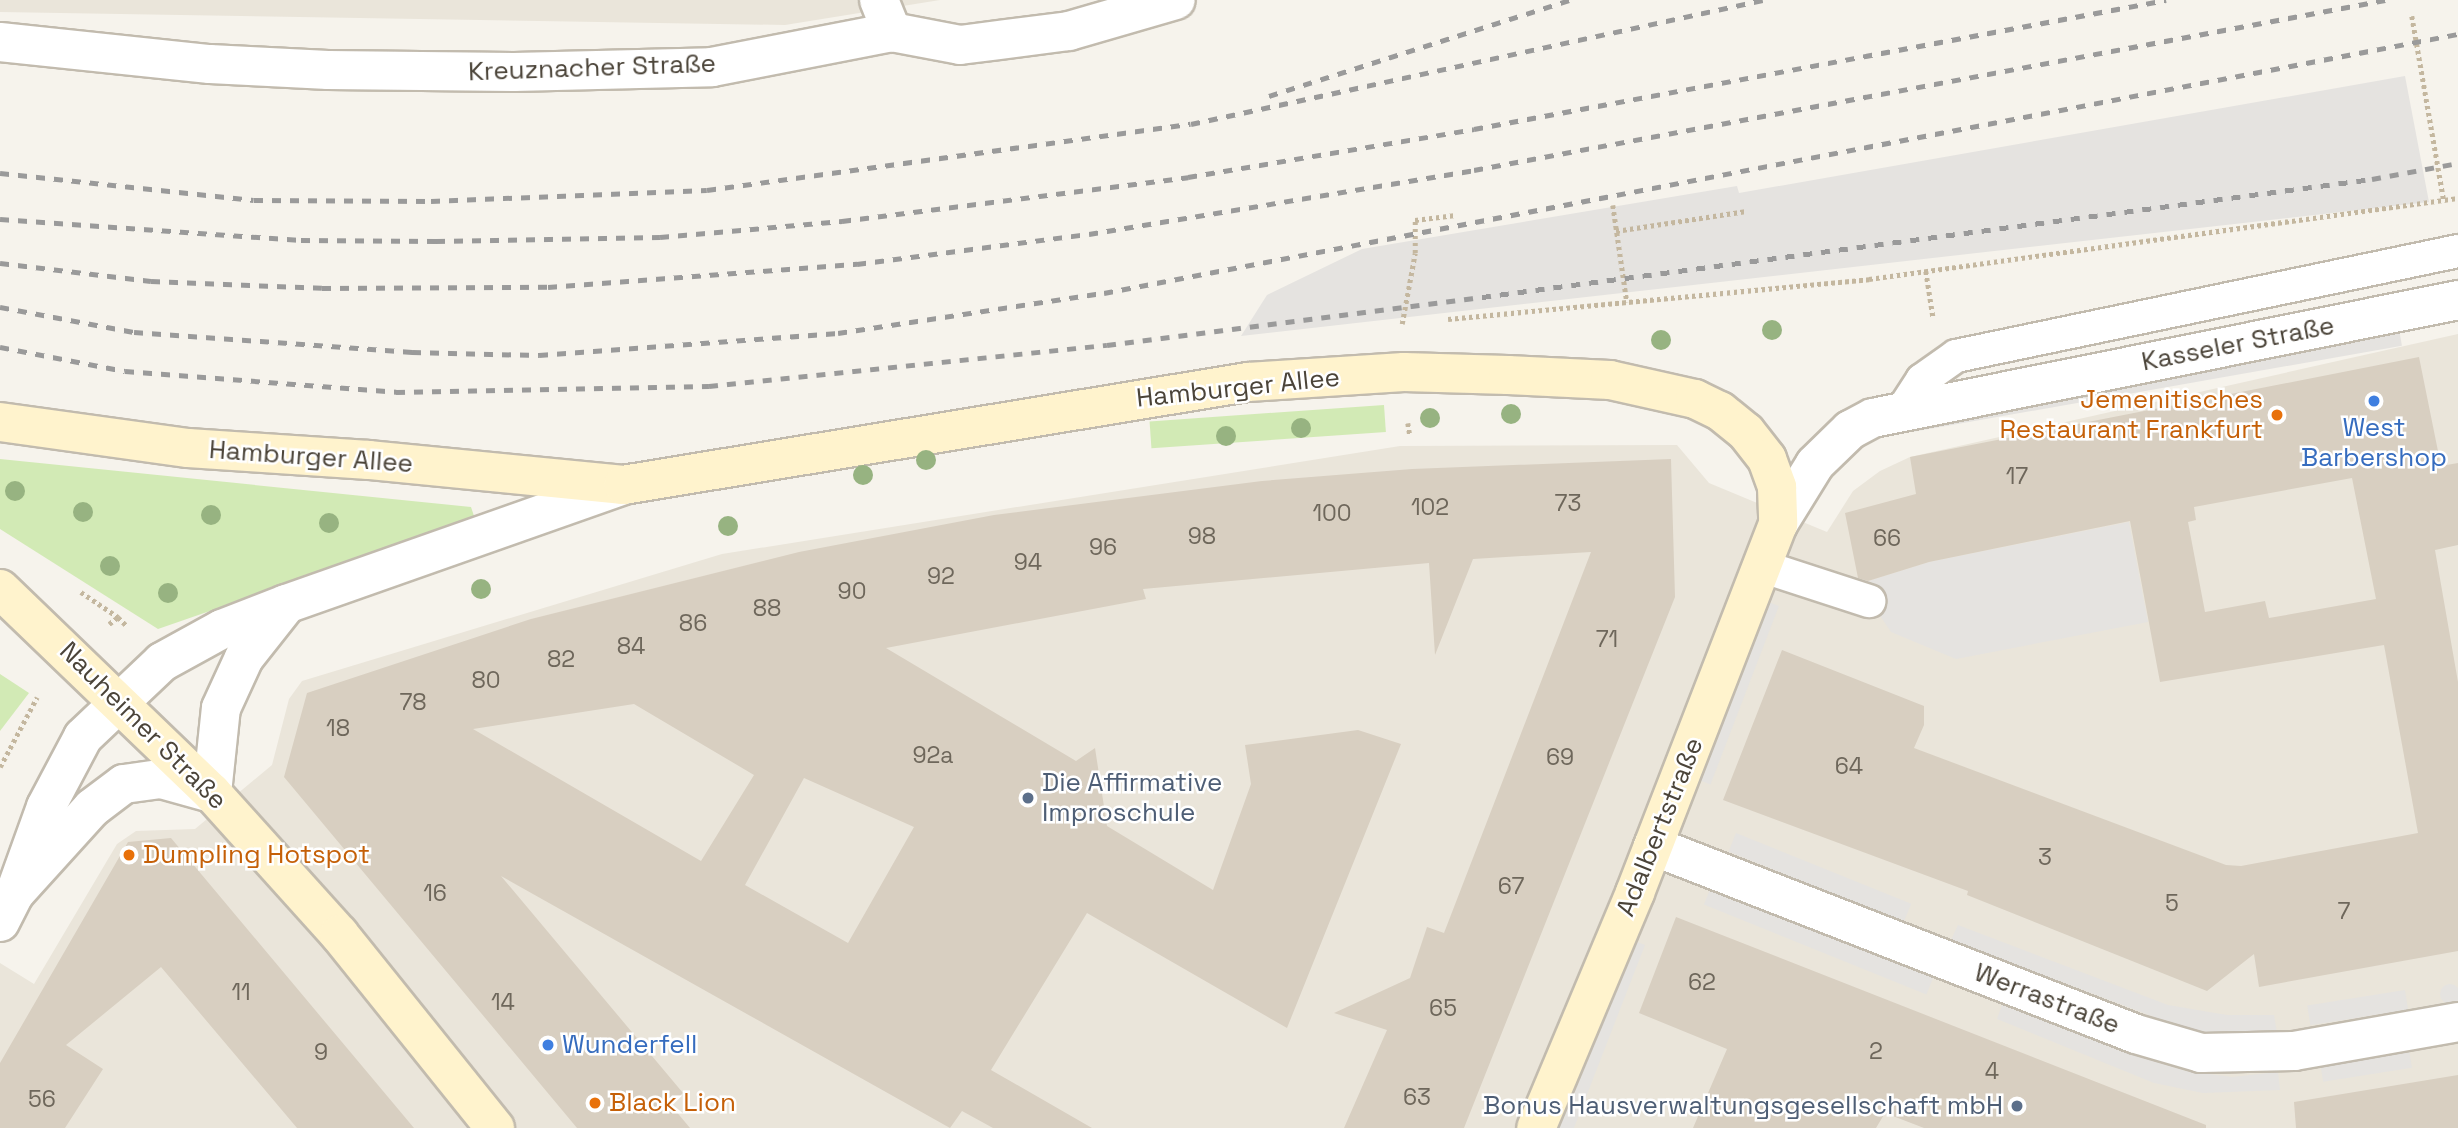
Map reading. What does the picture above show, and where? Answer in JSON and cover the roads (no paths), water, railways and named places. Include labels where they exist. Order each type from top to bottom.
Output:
[{"type":"street","name":"Kreuznacher Straße","points":[[0,42],[210,64],[514,72],[712,67],[888,11],[960,45],[1069,31],[1176,0]]},
{"type":"street","name":"Kasseler Straße","points":[[1778,524],[1791,498],[1832,445],[1873,418],[2458,300]]},
{"type":"street","name":"Hamburger Allee","points":[[8,887],[83,737],[119,701],[174,656],[222,629],[286,604],[623,485],[1248,382],[1404,372],[1508,375],[1610,380],[1658,388],[1720,411],[1746,432],[1771,467],[1779,505],[1778,524]]},
{"type":"street","name":"Hamburger Allee","points":[[0,422],[188,449],[369,460],[623,485]]},
{"type":"street","name":"Adalbertstraße","points":[[1536,1128],[1653,846],[1778,524]]},
{"type":"street","name":"Nauheimer Straße","points":[[0,589],[212,793],[340,934],[495,1128]]},
{"type":"street","points":[[8,887],[92,808],[124,784],[161,779],[212,793],[221,708],[244,658],[286,604]]},
{"type":"street","name":"Werrastraße","points":[[1653,846],[2136,1034],[2201,1053],[2294,1051],[2458,1021]]},
{"type":"lane","points":[[1902,411],[1922,380],[1956,356],[2458,251]]},
{"type":"lane","points":[[1761,566],[1869,601]]},
{"type":"railway","points":[[1269,96],[1569,0]]},
{"type":"railway","points":[[0,173],[254,200],[431,201],[707,190],[1191,124],[1763,0]]},
{"type":"railway","points":[[0,219],[301,240],[436,241],[660,237],[842,221],[1188,177],[1474,129],[2166,0]]},
{"type":"railway","points":[[0,263],[151,281],[322,288],[548,287],[857,264],[1089,234],[1474,170],[2385,0]]},
{"type":"railway","points":[[0,307],[134,332],[412,352],[539,355],[838,333],[1104,293],[2458,34]]},
{"type":"railway","points":[[0,347],[125,371],[396,392],[709,386],[1107,345],[2372,179],[2458,163]]},
{"type":"place","name":"West Barbershop","points":[[2374,401]]},
{"type":"place","name":"Jemenitisches Restaurant Frankfurt","points":[[2277,415]]},
{"type":"place","name":"Die Affirmative Improschule","points":[[1028,798]]},
{"type":"place","name":"Dumpling Hotspot","points":[[129,855]]},
{"type":"place","name":"Wunderfell","points":[[548,1045]]},
{"type":"place","name":"Black Lion","points":[[595,1103]]},
{"type":"place","name":"Bonus Hausverwaltungsgesellschaft mbH","points":[[2017,1106]]}]
